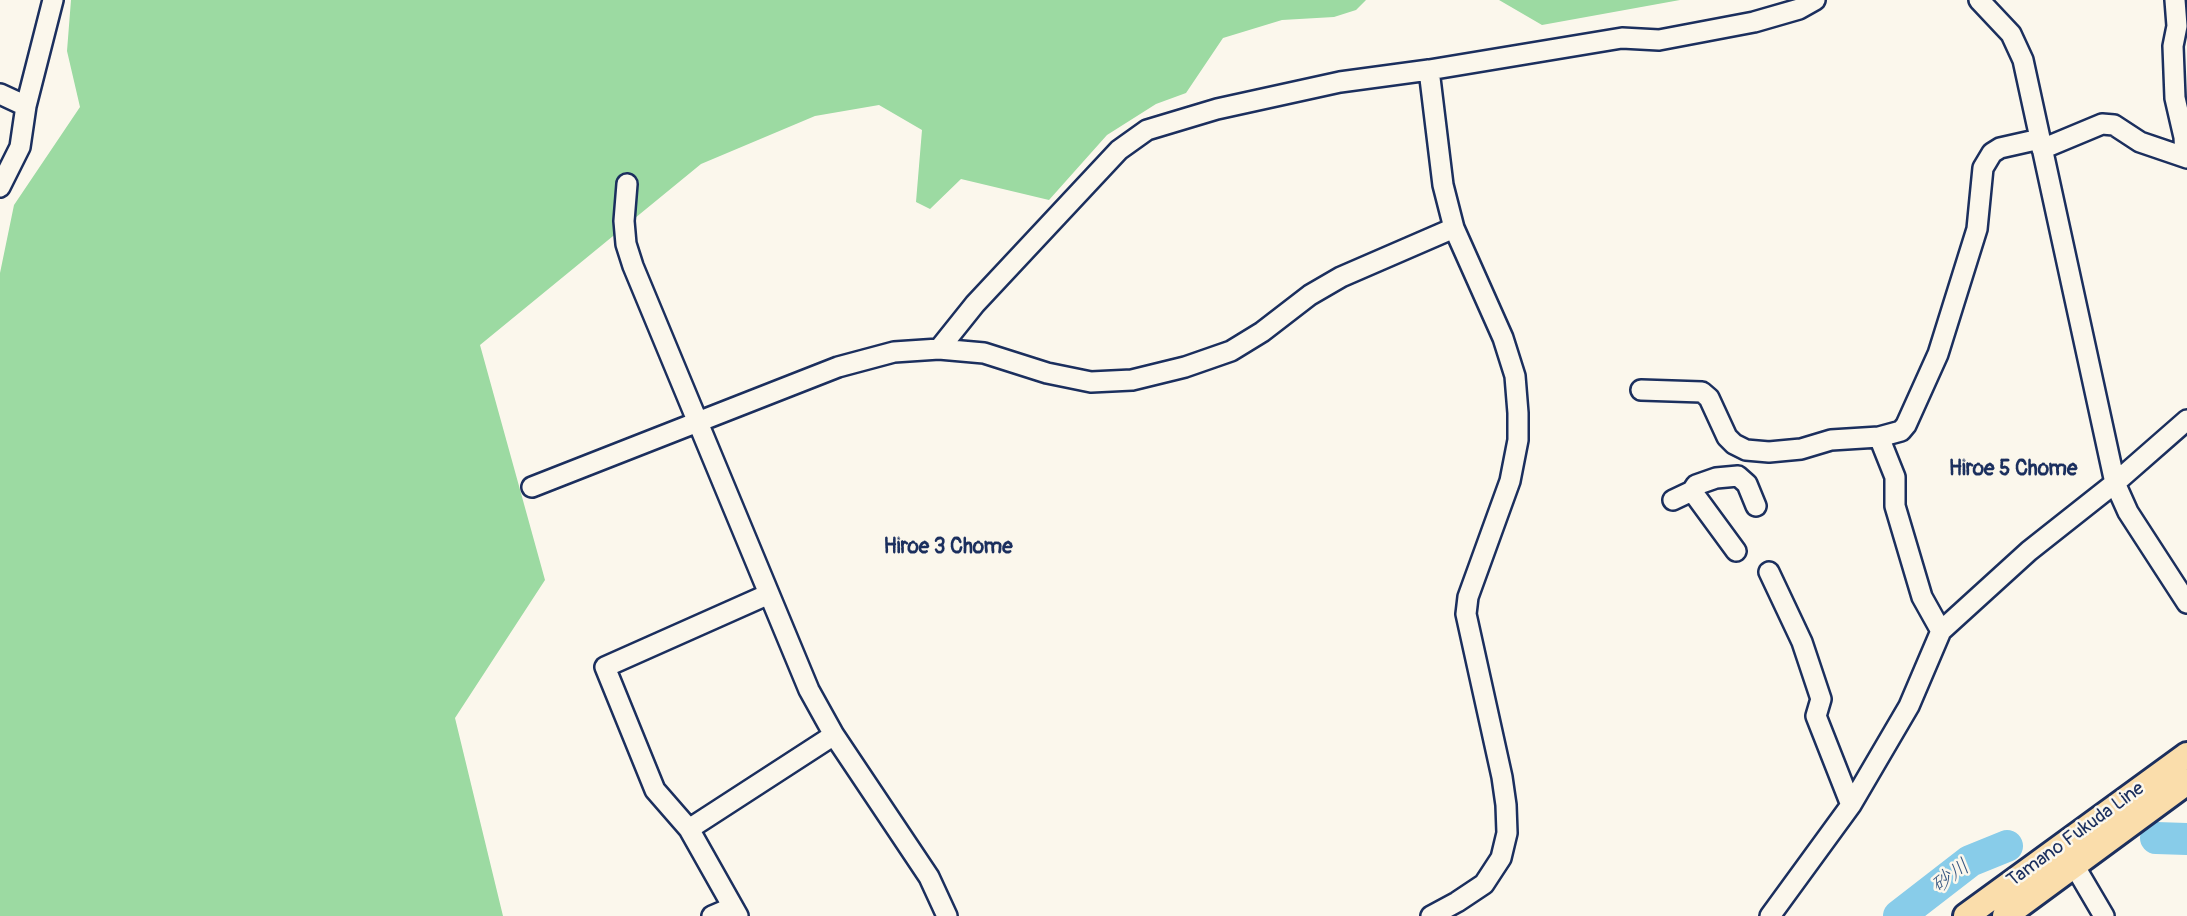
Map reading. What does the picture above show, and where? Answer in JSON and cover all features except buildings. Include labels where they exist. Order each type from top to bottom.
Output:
[{"type":"main road","name":"Tamano Fukuda Line","points":[[1966,916],[2187,755]]},
{"type":"main road","name":"Tamano Fukuda Line","points":[[2005,916],[2187,782]]},
{"type":"street","points":[[0,187],[20,147],[26,106],[53,0]]},
{"type":"street","points":[[939,349],[975,304],[1119,150],[1147,130],[1217,109],[1340,82],[1622,38],[1673,38],[1754,22],[1799,9],[1815,0]]},
{"type":"street","points":[[1979,0],[2011,34],[2023,60],[2115,484],[2128,512],[2184,590]]},
{"type":"street","points":[[1641,390],[1702,392],[1709,398],[1727,437],[1734,444],[1750,450],[1769,452],[1801,449],[1831,440],[1880,437],[1901,431],[1938,354],[1977,229],[1983,168],[1992,153],[2000,148],[2041,144],[2102,124],[2115,125],[2140,142],[2186,158],[2175,99],[2173,46],[2182,24],[2175,0]]},
{"type":"street","points":[[1429,70],[1443,184],[1454,228],[1503,338],[1515,376],[1518,440],[1510,481],[1468,597],[1466,614],[1502,777],[1507,832],[1500,858],[1484,884],[1431,916]]},
{"type":"street","points":[[0,94],[26,106]]},
{"type":"street","points":[[627,184],[624,221],[626,244],[809,690],[834,735],[929,877],[947,916]]},
{"type":"street","points":[[532,487],[838,367],[894,352],[939,349],[984,353],[1047,373],[1091,382],[1132,380],[1185,367],[1231,351],[1340,277],[1454,228]]},
{"type":"street","points":[[1770,916],[1851,805],[1909,706],[1941,631],[2029,551],[2115,484],[2187,420]]},
{"type":"street","points":[[1880,437],[1895,477],[1895,506],[1922,597],[1941,631]]},
{"type":"street","points":[[1738,476],[1750,450]]},
{"type":"street","points":[[1673,500],[1692,491],[1696,485],[1716,478],[1738,476],[1747,484],[1756,506]]},
{"type":"street","points":[[1692,491],[1736,551]]},
{"type":"street","points":[[1769,572],[1802,642],[1821,699],[1816,716],[1851,805]]},
{"type":"street","points":[[712,916],[735,912],[690,829],[655,790],[605,667],[769,594]]},
{"type":"street","points":[[690,829],[834,735]]},
{"type":"street","points":[[2074,865],[2104,916]]},
{"type":"green space","points":[[71,0],[1366,0],[1356,10],[1334,17],[1282,20],[1223,38],[1186,93],[1156,104],[1107,135],[1049,200],[961,179],[930,209],[916,202],[922,130],[879,105],[815,116],[701,164],[480,345],[545,580],[455,718],[503,916],[0,916],[0,273],[14,205],[80,107],[67,51]]},
{"type":"green space","points":[[1499,0],[1680,0],[1542,25]]},
{"type":"waterway","name":"砂川","points":[[2156,838],[2187,839]]},
{"type":"waterway","name":"砂川","points":[[1899,916],[1970,861],[2007,846]]},
{"type":"district","name":"Hiroe 5 Chome","points":[[2013,470]]},
{"type":"district","name":"Hiroe 3 Chome","points":[[948,548]]}]
